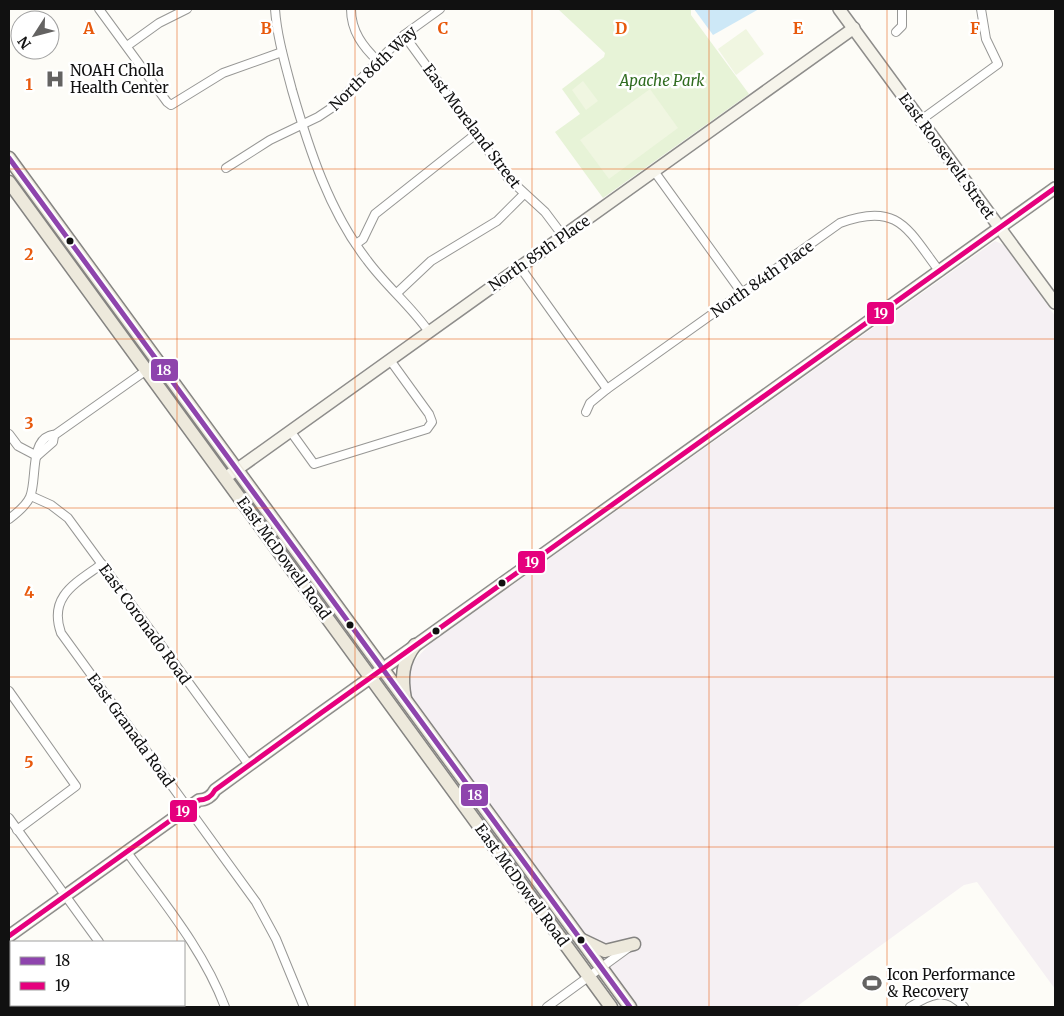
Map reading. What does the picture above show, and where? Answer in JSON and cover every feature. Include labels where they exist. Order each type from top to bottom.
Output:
[{"type":"main road","name":"East McDowell Road","points":[[9,158],[630,1007]]},
{"type":"main road","name":"East McDowell Road","points":[[9,182],[611,1007]]},
{"type":"main road","points":[[18,194],[29,186]]},
{"type":"main road","points":[[98,303],[109,295]]},
{"type":"main road","points":[[277,548],[287,540]]},
{"type":"main road","points":[[405,701],[403,669],[407,655],[415,646]]},
{"type":"main road","points":[[475,821],[487,813]]},
{"type":"main road","points":[[580,939],[605,951],[634,944]]},
{"type":"street","points":[[99,9],[171,105],[224,73],[282,52]]},
{"type":"street","points":[[127,46],[159,23],[187,9]]},
{"type":"street","points":[[275,9],[282,52],[302,124],[318,170],[356,244],[367,260],[429,332]]},
{"type":"street","points":[[351,9],[353,26],[358,38],[378,61]]},
{"type":"street","name":"North 86th Way","points":[[226,168],[264,143],[333,107],[356,86],[404,35],[440,9]]},
{"type":"street","name":"East Roosevelt Street","points":[[839,9],[1055,303]]},
{"type":"street","points":[[896,32],[902,26],[902,9]]},
{"type":"street","points":[[921,120],[998,64],[986,39],[981,9]]},
{"type":"street","name":"North 85th Place","points":[[226,478],[854,28]]},
{"type":"street","name":"East Moreland Street","points":[[404,35],[508,178],[545,212],[563,236]]},
{"type":"street","points":[[356,244],[363,239],[375,214],[476,134]]},
{"type":"street","points":[[654,171],[742,293]]},
{"type":"street","points":[[9,936],[199,800],[205,792],[215,790],[370,677],[940,272],[1055,188]]},
{"type":"street","points":[[397,293],[431,261],[498,221],[524,194]]},
{"type":"street","name":"North 84th Place","points":[[586,412],[590,402],[607,389],[840,223],[859,216],[873,214],[888,216],[900,222],[911,232],[940,272]]},
{"type":"street","points":[[520,267],[607,389]]},
{"type":"street","points":[[291,432],[314,464],[426,429],[432,422],[390,360]]},
{"type":"street","points":[[9,519],[22,508],[31,496],[39,447],[49,436],[54,436],[158,362]]},
{"type":"street","points":[[9,434],[18,446],[37,456]]},
{"type":"street","name":"East Coronado Road","points":[[31,496],[51,505],[68,518],[249,765]]},
{"type":"street","name":"East Granada Road","points":[[102,564],[71,586],[62,597],[57,612],[61,633],[256,902],[276,938],[304,1007]]},
{"type":"street","points":[[9,691],[76,786],[17,830]]},
{"type":"street","points":[[9,818],[98,941]]},
{"type":"street","points":[[127,852],[198,950],[217,986],[225,1007]]},
{"type":"street","points":[[547,1007],[634,944]]},
{"type":"street","points":[[910,1007],[926,996],[942,993],[954,998],[964,1007]]},
{"type":"shaded area","points":[[995,241],[1004,245],[1055,316],[1055,989],[977,882],[964,885],[796,1007],[639,1007],[602,960],[414,703],[407,689],[408,667],[431,643]]},
{"type":"green space","name":"Apache Park","points":[[558,9],[691,9],[691,15],[749,94],[603,198],[555,132],[580,114],[562,89],[604,57],[605,53]]},
{"type":"green space","points":[[746,29],[764,54],[736,75],[718,49]]},
{"type":"green space","points":[[583,81],[598,101],[586,110],[572,90]]},
{"type":"green space","points":[[650,89],[678,128],[609,179],[580,140]]},
{"type":"water","points":[[694,9],[759,9],[713,35]]},
{"type":"transit line","name":"18","points":[[9,158],[630,1007]]},
{"type":"transit line","name":"19","points":[[9,936],[199,800],[208,797],[321,713],[1055,188]]},
{"type":"place","name":"NOAH Cholla Health Center","points":[[55,79]]},
{"type":"place","name":"Icon Performance & Recovery","points":[[872,983]]}]
